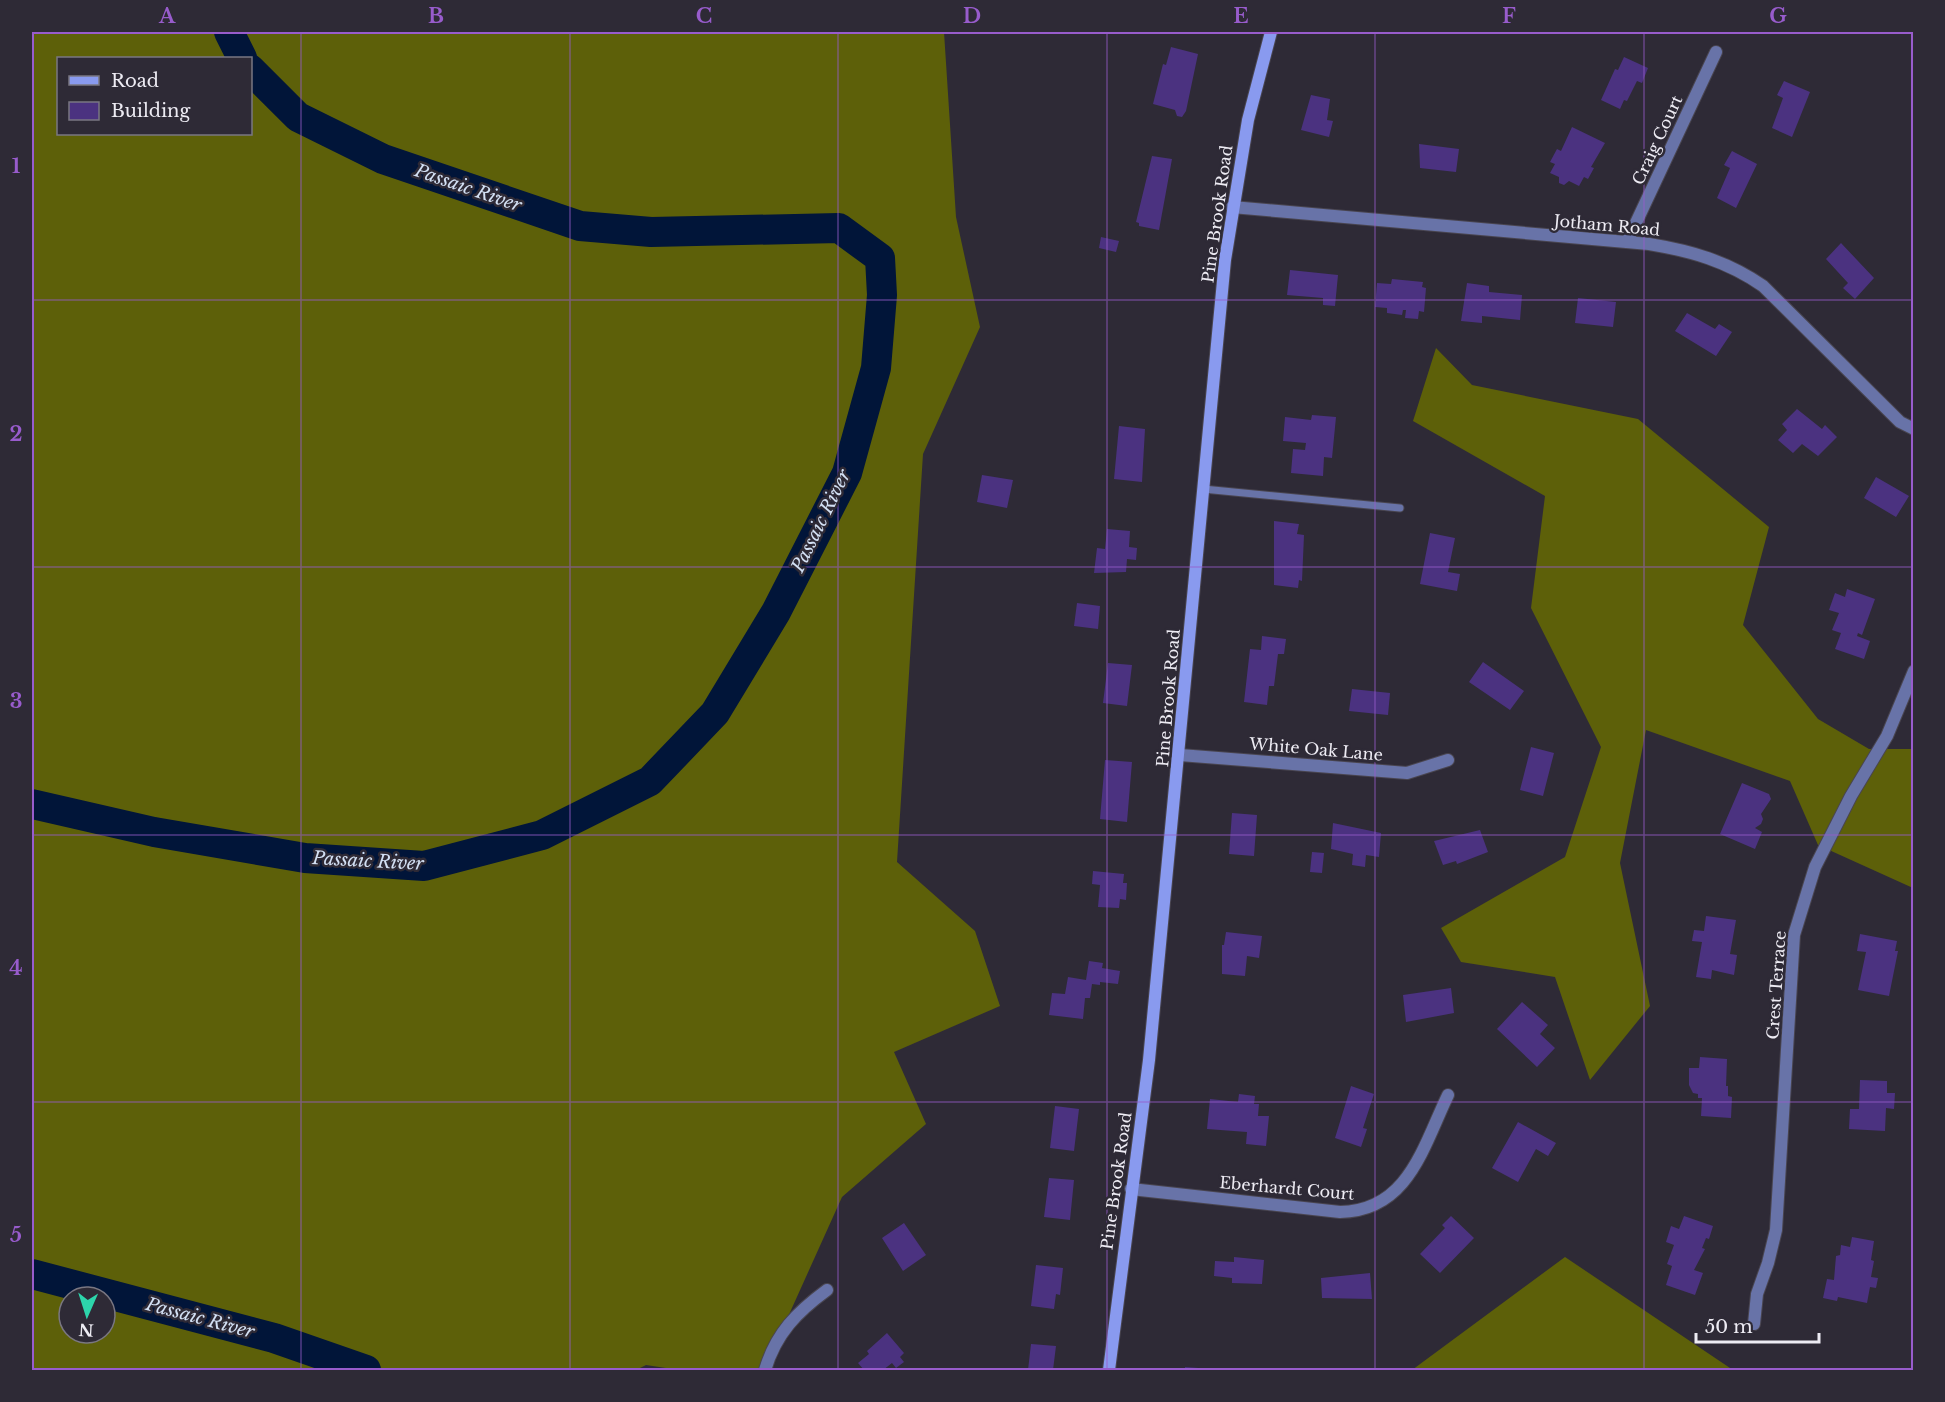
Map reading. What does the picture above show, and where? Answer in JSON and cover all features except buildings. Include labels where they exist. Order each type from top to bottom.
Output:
[{"type":"street","name":"Pine Brook Road","points":[[1109,1371],[1149,1060],[1232,207],[1248,120],[1271,32]]},
{"type":"street","name":"Craig Court","points":[[1627,242],[1716,52]]},
{"type":"street","name":"Jotham Road","points":[[1232,207],[1627,242],[1693,251],[1744,273],[1763,286],[1900,422],[1914,429]]},
{"type":"street","name":"Crest Terrace","points":[[1754,1324],[1757,1294],[1776,1230],[1794,935],[1815,867],[1851,796],[1887,736],[1914,671]]},
{"type":"street","name":"White Oak Lane","points":[[1180,755],[1407,773],[1448,760]]},
{"type":"street","name":"Eberhardt Court","points":[[1131,1189],[1340,1212],[1362,1210],[1392,1196],[1407,1179],[1448,1095]]},
{"type":"street","points":[[765,1371],[786,1328],[799,1310],[827,1290]]},
{"type":"lane","points":[[1203,489],[1400,508]]},
{"type":"shaded area","points":[[32,32],[944,32],[956,217],[980,327],[923,454],[897,862],[975,931],[1000,1006],[894,1052],[926,1124],[842,1197],[764,1370],[679,1370],[646,1365],[636,1370],[32,1370]]},
{"type":"shaded area","points":[[1436,348],[1472,385],[1638,419],[1769,527],[1743,625],[1818,719],[1869,749],[1913,749],[1913,888],[1818,845],[1790,781],[1646,730],[1620,863],[1650,1006],[1590,1080],[1555,977],[1461,962],[1441,928],[1565,857],[1601,747],[1531,608],[1545,496],[1413,421]]},
{"type":"shaded area","points":[[1565,1257],[1733,1370],[1412,1370]]},
{"type":"waterway","name":"Passaic River","points":[[229,32],[242,57]]},
{"type":"waterway","name":"Passaic River","points":[[32,804],[154,832],[305,858],[424,866],[542,835],[650,781],[715,713],[776,612],[847,473],[876,368],[882,295],[880,258],[839,228],[651,232],[580,226],[383,159],[298,117],[252,71]]},
{"type":"waterway","name":"Passaic River","points":[[32,1274],[274,1338],[366,1370]]}]
